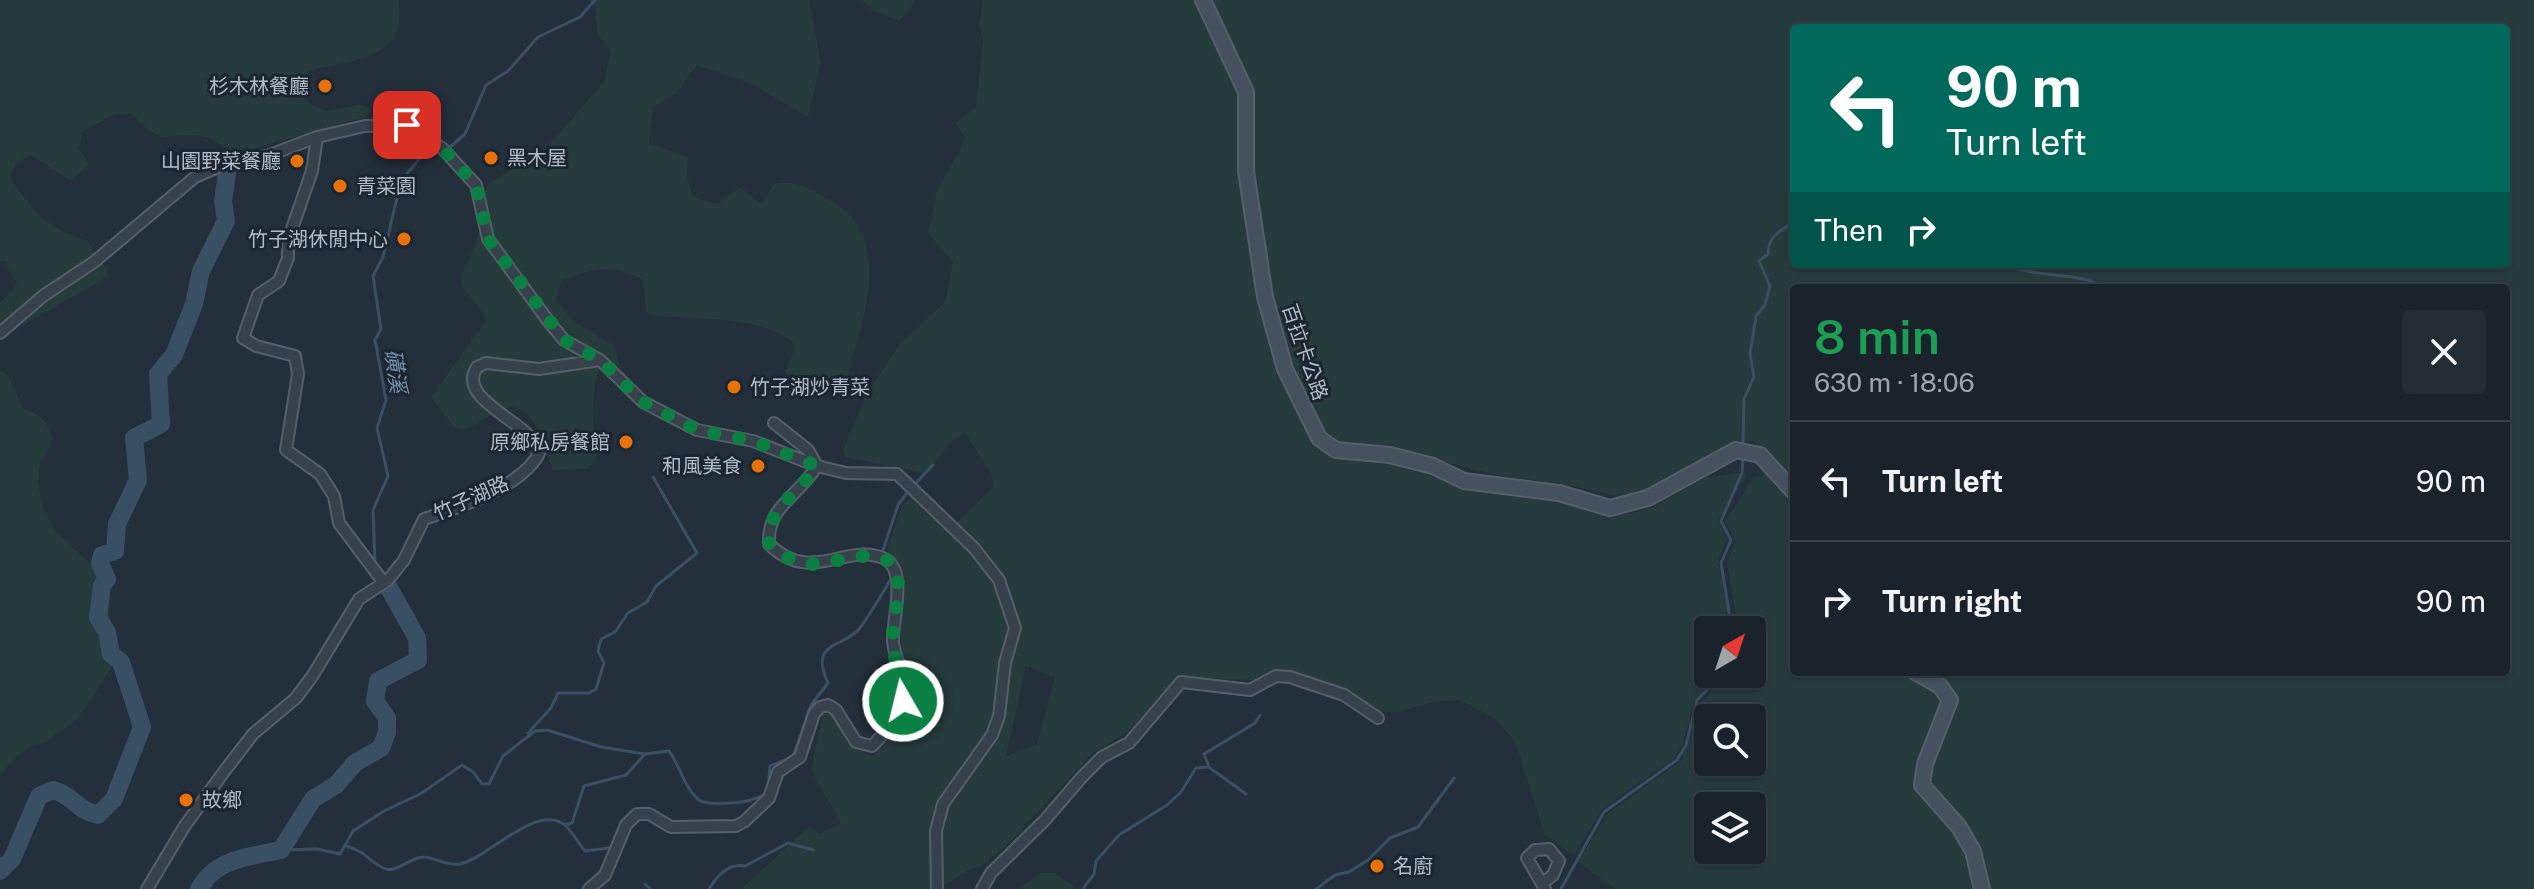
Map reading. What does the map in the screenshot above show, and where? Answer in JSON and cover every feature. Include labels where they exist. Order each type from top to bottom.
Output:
[{"type":"main road","name":"百拉卡公路","points":[[1203,0],[1246,92],[1246,171],[1265,297],[1285,369],[1319,438],[1336,450],[1390,455],[1433,466],[1464,481],[1559,493],[1610,508],[1648,498],[1725,453],[1736,450],[1760,455],[1790,488]]},
{"type":"main road","points":[[1922,676],[1940,686],[1950,700],[1925,764],[1922,785],[1959,827],[1973,851],[1982,889]]},
{"type":"street","points":[[0,333],[43,296],[94,262],[195,177],[230,162],[267,156],[317,137],[392,123],[419,130],[442,148],[476,185],[488,239],[564,340],[600,360],[643,402],[697,430],[753,441],[817,466],[846,473],[897,474],[974,548],[999,580],[1015,628],[1005,663],[999,716],[992,735],[943,804],[936,831],[937,889]]},
{"type":"street","points":[[317,137],[312,171],[288,240],[288,258],[279,281],[258,295],[243,338],[256,346],[295,356],[298,374],[286,450],[320,474],[334,496],[339,523],[384,583]]},
{"type":"street","name":"竹子湖路","points":[[147,889],[184,827],[223,773],[253,734],[296,698],[359,599],[384,583],[404,560],[424,519],[518,477],[535,462],[540,451],[535,436],[500,414],[473,388],[471,379],[477,367],[486,363],[539,369],[600,360]]},
{"type":"street","points":[[774,423],[808,450],[817,466]]},
{"type":"street","points":[[589,889],[605,875],[626,825],[637,814],[649,814],[671,827],[736,826],[769,798],[778,772],[800,757],[814,714],[820,707],[828,705],[836,710],[856,742],[872,746],[903,701],[904,683],[893,644],[897,576],[892,565],[883,558],[857,557],[809,564],[777,553],[769,544],[768,525],[774,514],[805,486],[817,466]]},
{"type":"street","points":[[982,889],[991,873],[1045,820],[1081,778],[1102,757],[1129,743],[1181,682],[1250,690],[1276,676],[1290,677],[1344,695],[1378,718]]},
{"type":"green space","points":[[0,0],[399,0],[399,20],[391,41],[371,55],[308,71],[303,91],[305,101],[326,111],[363,104],[372,111],[367,116],[235,154],[206,137],[164,137],[151,132],[132,114],[115,114],[82,132],[79,149],[89,164],[71,181],[31,155],[19,162],[12,170],[10,179],[35,210],[53,226],[88,240],[95,256],[107,268],[107,277],[5,336],[0,331],[0,303],[17,284],[5,261],[0,261]]},
{"type":"green space","points":[[589,0],[809,0],[821,62],[808,117],[751,84],[697,65],[677,93],[653,107],[649,143],[688,157],[687,177],[693,197],[717,204],[740,187],[761,204],[774,184],[789,183],[806,187],[825,197],[848,213],[861,233],[868,255],[869,279],[861,330],[847,379],[836,388],[808,387],[790,378],[786,372],[795,346],[784,336],[768,329],[730,321],[656,316],[646,312],[643,280],[633,275],[603,270],[562,281],[556,300],[575,322],[614,346],[620,367],[611,365],[598,373],[595,384],[593,426],[597,458],[588,469],[553,470],[537,428],[522,411],[513,407],[502,409],[463,430],[454,427],[431,397],[485,322],[484,314],[462,287],[460,279],[475,246],[480,227],[478,211],[489,183],[545,150],[604,82],[611,52],[597,33],[594,5]]},
{"type":"green space","points":[[862,0],[916,0],[900,21],[873,11]]},
{"type":"green space","points":[[983,0],[1205,0],[1243,113],[1268,323],[1326,447],[1431,468],[1478,488],[1553,499],[1594,512],[1626,514],[1651,508],[1705,478],[1737,473],[1747,475],[1718,521],[1727,540],[1718,560],[1728,616],[1694,616],[1694,688],[1708,688],[1695,700],[1683,743],[1674,759],[1603,808],[1574,855],[1545,835],[1515,741],[1494,718],[1459,700],[1433,702],[1398,712],[1370,712],[1323,684],[1281,671],[1257,680],[1175,679],[1128,732],[1093,753],[1006,846],[981,866],[968,870],[939,889],[741,889],[810,826],[819,834],[841,824],[811,770],[823,714],[832,714],[849,746],[874,757],[903,707],[916,692],[901,643],[900,575],[887,550],[902,506],[913,495],[938,522],[956,523],[994,486],[991,474],[965,433],[951,442],[925,473],[845,457],[843,450],[868,391],[900,344],[945,302],[953,262],[928,233],[937,190],[960,150],[964,135],[955,123],[976,107],[983,39],[979,24]],"holes":[[[1026,666],[1055,677],[1037,744],[1006,756]]]},
{"type":"green space","points":[[1214,0],[2534,0],[2534,889],[1615,889],[1578,862],[1607,814],[1681,761],[1694,724],[1694,776],[1766,776],[1766,704],[1701,704],[1715,688],[1766,688],[1766,616],[1736,616],[1727,563],[1735,541],[1725,522],[1753,477],[1763,476],[1756,441],[1735,441],[1641,495],[1621,497],[1554,482],[1503,477],[1411,453],[1336,443],[1324,436],[1294,379],[1270,299],[1257,227],[1250,116]]},
{"type":"green space","points":[[0,370],[8,375],[23,408],[34,413],[49,427],[53,439],[40,464],[38,483],[44,510],[54,530],[102,574],[117,651],[112,667],[78,719],[44,743],[30,747],[16,757],[0,776]]},
{"type":"green space","points":[[1040,873],[1055,873],[1078,889],[1019,889]]},
{"type":"waterway","name":"磺溪","points":[[450,147],[465,134],[486,85],[508,71],[538,37],[580,17],[595,0]]},
{"type":"waterway","name":"磺溪","points":[[375,564],[373,510],[388,476],[377,428],[386,400],[375,340],[381,329],[373,276],[383,257],[401,181],[420,158],[435,153]]},
{"type":"waterway","points":[[0,871],[12,859],[39,796],[53,790],[84,810],[98,815],[114,799],[142,727],[121,662],[111,654],[107,632],[98,618],[102,586],[107,579],[100,563],[102,555],[115,551],[117,524],[138,480],[134,438],[161,424],[158,374],[174,355],[194,304],[201,271],[226,221],[223,201],[227,173]]},
{"type":"waterway","points":[[1743,448],[1744,399],[1754,377],[1750,354],[1756,316],[1765,305],[1770,286],[1759,261],[1768,254],[1770,243],[1776,235],[1790,225]]},
{"type":"waterway","points":[[2015,268],[2084,279],[2097,284]]},
{"type":"waterway","points":[[1730,616],[1721,563],[1731,540],[1721,521],[1742,473],[1743,456]]},
{"type":"waterway","points":[[916,483],[933,465]]},
{"type":"waterway","points":[[528,733],[551,708],[558,693],[589,693],[596,689],[604,663],[598,651],[601,639],[615,632],[628,613],[647,602],[656,586],[697,553],[653,477]]},
{"type":"waterway","points":[[882,553],[898,505],[906,494]]},
{"type":"waterway","points":[[281,850],[317,849],[340,854],[353,831],[384,811],[422,793],[462,765],[473,772],[482,784],[489,784],[503,756],[535,731],[547,730],[601,747],[645,754],[669,751],[690,790],[704,802],[734,803],[762,796],[767,789],[770,766],[793,757],[811,705],[828,683],[822,659],[825,652],[860,628],[891,579]]},
{"type":"waterway","points":[[199,889],[214,871],[234,860],[281,850],[313,799],[336,785],[355,763],[381,748],[387,732],[387,718],[375,701],[378,681],[418,660],[417,638],[389,588]]},
{"type":"waterway","points":[[1561,889],[1604,812],[1677,760],[1686,745],[1697,700],[1709,688]]},
{"type":"waterway","points":[[1083,889],[1094,874],[1096,861],[1119,835],[1167,805],[1181,792],[1196,768],[1209,767],[1204,754],[1255,723],[1260,715]]},
{"type":"waterway","points":[[565,825],[572,823],[584,786],[626,775],[645,754]]},
{"type":"waterway","points":[[1210,768],[1246,794]]},
{"type":"waterway","points":[[1316,889],[1335,875],[1349,872],[1368,860],[1390,838],[1418,827],[1454,778]]},
{"type":"waterway","points":[[346,846],[388,869],[419,857],[460,864],[527,826],[555,820],[566,826],[585,851],[608,848]]},
{"type":"waterway","points":[[709,889],[719,875],[733,866],[745,866],[788,843],[813,850]]},
{"type":"waterway","points":[[645,884],[650,889]]},
{"type":"place","name":"杉木林餐廳","points":[[325,86]]},
{"type":"place","name":"黑木屋","points":[[491,158]]},
{"type":"place","name":"山園野菜餐廳","points":[[297,161]]},
{"type":"place","name":"青菜園","points":[[340,186]]},
{"type":"place","name":"竹子湖休閒中心","points":[[404,239]]},
{"type":"place","name":"竹子湖炒青菜","points":[[734,387]]},
{"type":"place","name":"原鄉私房餐館","points":[[626,442]]},
{"type":"place","name":"和風美食","points":[[758,466]]},
{"type":"place","name":"故鄉","points":[[186,800]]},
{"type":"place","name":"名廚","points":[[1377,866]]},
{"type":"route","points":[[407,125],[419,130],[442,148],[476,185],[488,239],[564,340],[600,360],[643,402],[697,430],[753,441],[817,466],[805,486],[774,514],[768,525],[769,544],[777,553],[809,564],[857,557],[883,558],[892,565],[897,576],[893,644],[904,683],[903,701]]}]
